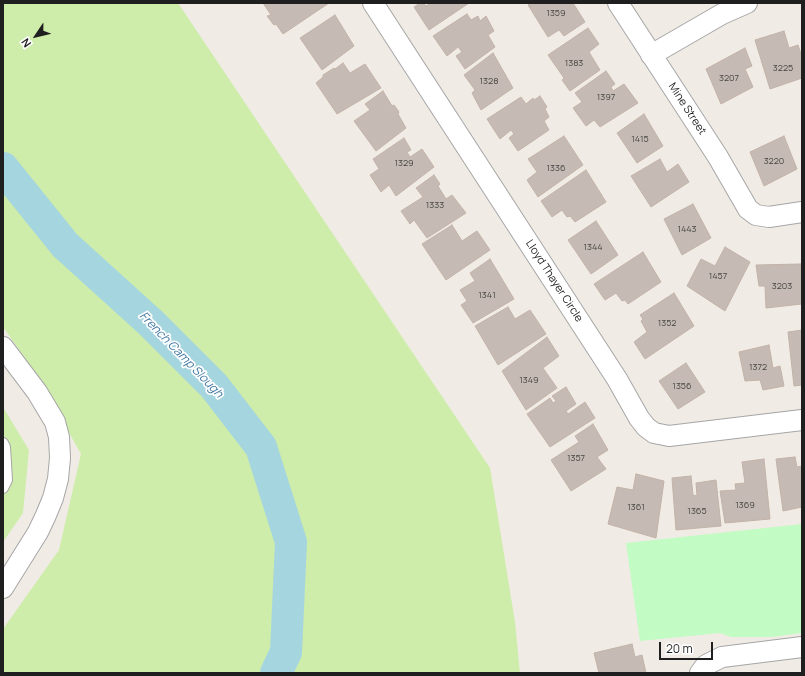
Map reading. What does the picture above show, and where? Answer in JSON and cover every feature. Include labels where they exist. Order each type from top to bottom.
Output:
[{"type":"street","name":"Lloyd Thayer Circle","points":[[373,3],[617,379],[639,418],[646,427],[654,433],[669,436],[802,420]]},
{"type":"street","name":"Mine Street","points":[[618,3],[718,157],[748,209],[756,215],[769,217],[802,212]]},
{"type":"street","points":[[651,55],[722,14],[747,3]]},
{"type":"street","points":[[3,347],[37,392],[55,422],[59,437],[60,458],[58,479],[53,498],[46,515],[38,532],[3,588]]},
{"type":"street","points":[[703,669],[722,657],[802,647]]},
{"type":"lane","points":[[3,443],[5,447],[7,480],[3,488]]},
{"type":"green space","points":[[3,3],[178,3],[490,468],[515,622],[520,673],[3,673],[3,629],[59,550],[81,454],[33,369],[3,327]]},
{"type":"green space","points":[[3,407],[29,450],[23,513],[3,542]]},
{"type":"green space","points":[[802,524],[802,633],[772,637],[731,637],[720,633],[640,641],[626,543]]},
{"type":"building","points":[[263,3],[329,3],[283,34],[276,24],[274,25],[267,16],[271,15]]},
{"type":"building","points":[[420,3],[423,3],[426,6],[429,4],[428,3],[469,3],[429,30],[414,7]]},
{"type":"building","points":[[531,3],[573,3],[585,22],[564,36],[559,30],[548,37],[528,5]]},
{"type":"building","points":[[467,14],[471,20],[478,16],[480,21],[486,16],[494,31],[488,35],[495,47],[465,69],[456,56],[462,52],[458,47],[447,56],[433,36]]},
{"type":"building","points":[[335,15],[354,46],[322,70],[300,38]]},
{"type":"building","points":[[588,28],[599,44],[589,52],[600,70],[570,91],[562,80],[564,78],[548,55]]},
{"type":"building","points":[[784,31],[789,48],[798,45],[802,57],[802,78],[770,89],[755,40]]},
{"type":"building","points":[[745,48],[752,66],[745,69],[753,87],[721,104],[706,69]]},
{"type":"building","points":[[493,53],[513,88],[481,110],[472,93],[475,90],[464,75]]},
{"type":"building","points":[[343,63],[350,73],[365,64],[381,88],[337,114],[316,83],[323,77],[323,75]]},
{"type":"building","points":[[606,71],[615,84],[611,87],[613,91],[624,84],[638,103],[600,127],[594,120],[586,126],[573,108],[582,102],[575,93]]},
{"type":"building","points":[[383,91],[392,106],[394,105],[399,112],[398,114],[406,128],[376,151],[354,121],[370,110],[365,104]]},
{"type":"building","points":[[540,96],[547,107],[545,109],[549,117],[544,121],[549,130],[518,151],[509,138],[514,134],[511,130],[500,139],[487,119],[521,97],[526,104],[533,98],[534,100]]},
{"type":"building","points":[[644,114],[663,146],[637,163],[617,133]]},
{"type":"building","points":[[564,136],[583,165],[538,197],[527,180],[537,172],[528,159]]},
{"type":"building","points":[[784,136],[797,169],[764,186],[750,152]]},
{"type":"building","points":[[404,138],[411,150],[407,152],[410,157],[422,149],[434,167],[396,196],[389,185],[381,192],[370,175],[379,169],[373,159]]},
{"type":"building","points":[[660,159],[667,172],[678,164],[689,182],[651,207],[631,176]]},
{"type":"building","points":[[586,170],[606,202],[575,222],[570,216],[567,217],[562,210],[552,217],[541,201]]},
{"type":"building","points":[[434,175],[440,184],[438,186],[446,199],[452,195],[466,213],[427,238],[414,220],[410,224],[401,211],[423,197],[416,188]]},
{"type":"building","points":[[693,204],[711,238],[682,255],[664,219]]},
{"type":"building","points":[[596,221],[618,255],[591,274],[568,240]]},
{"type":"building","points":[[452,225],[462,241],[477,231],[490,250],[446,280],[422,244]]},
{"type":"building","points":[[725,247],[750,262],[725,311],[687,286],[701,259],[715,266]]},
{"type":"building","points":[[643,252],[661,282],[628,304],[625,300],[622,301],[616,293],[605,300],[594,284]]},
{"type":"building","points":[[490,259],[514,299],[473,323],[461,305],[467,301],[460,290],[475,281],[470,273]]},
{"type":"building","points":[[801,264],[802,304],[766,308],[765,286],[759,286],[756,265]]},
{"type":"building","points":[[674,293],[694,326],[645,359],[634,342],[647,332],[641,321],[643,319],[640,315]]},
{"type":"building","points":[[508,307],[515,319],[530,310],[546,334],[498,365],[475,326]]},
{"type":"building","points":[[802,330],[802,385],[794,386],[788,332]]},
{"type":"building","points":[[547,337],[559,356],[543,368],[557,388],[526,410],[502,371]]},
{"type":"building","points":[[769,345],[773,368],[780,366],[784,386],[763,390],[760,380],[745,381],[739,352]]},
{"type":"building","points":[[686,363],[705,392],[678,409],[659,381]]},
{"type":"building","points":[[566,387],[576,404],[566,411],[568,414],[585,402],[595,418],[550,447],[527,414],[550,398],[553,403],[556,401],[552,396]]},
{"type":"building","points":[[593,424],[608,450],[597,457],[606,469],[571,491],[551,460],[579,442],[575,436]]},
{"type":"building","points":[[795,457],[797,467],[802,466],[802,507],[783,511],[776,459]]},
{"type":"building","points":[[764,459],[770,519],[725,523],[720,491],[736,490],[735,484],[745,483],[742,462]]},
{"type":"building","points":[[636,474],[664,481],[656,538],[608,524],[617,487],[633,490]]},
{"type":"building","points":[[691,476],[693,495],[697,496],[696,483],[716,480],[721,526],[676,530],[672,478]]},
{"type":"building","points":[[632,644],[635,657],[642,655],[646,673],[599,673],[594,653]]},
{"type":"waterway","name":"French Camp Slough","points":[[3,168],[65,245],[151,323],[214,386],[261,447],[291,542],[286,652],[276,673]]}]
